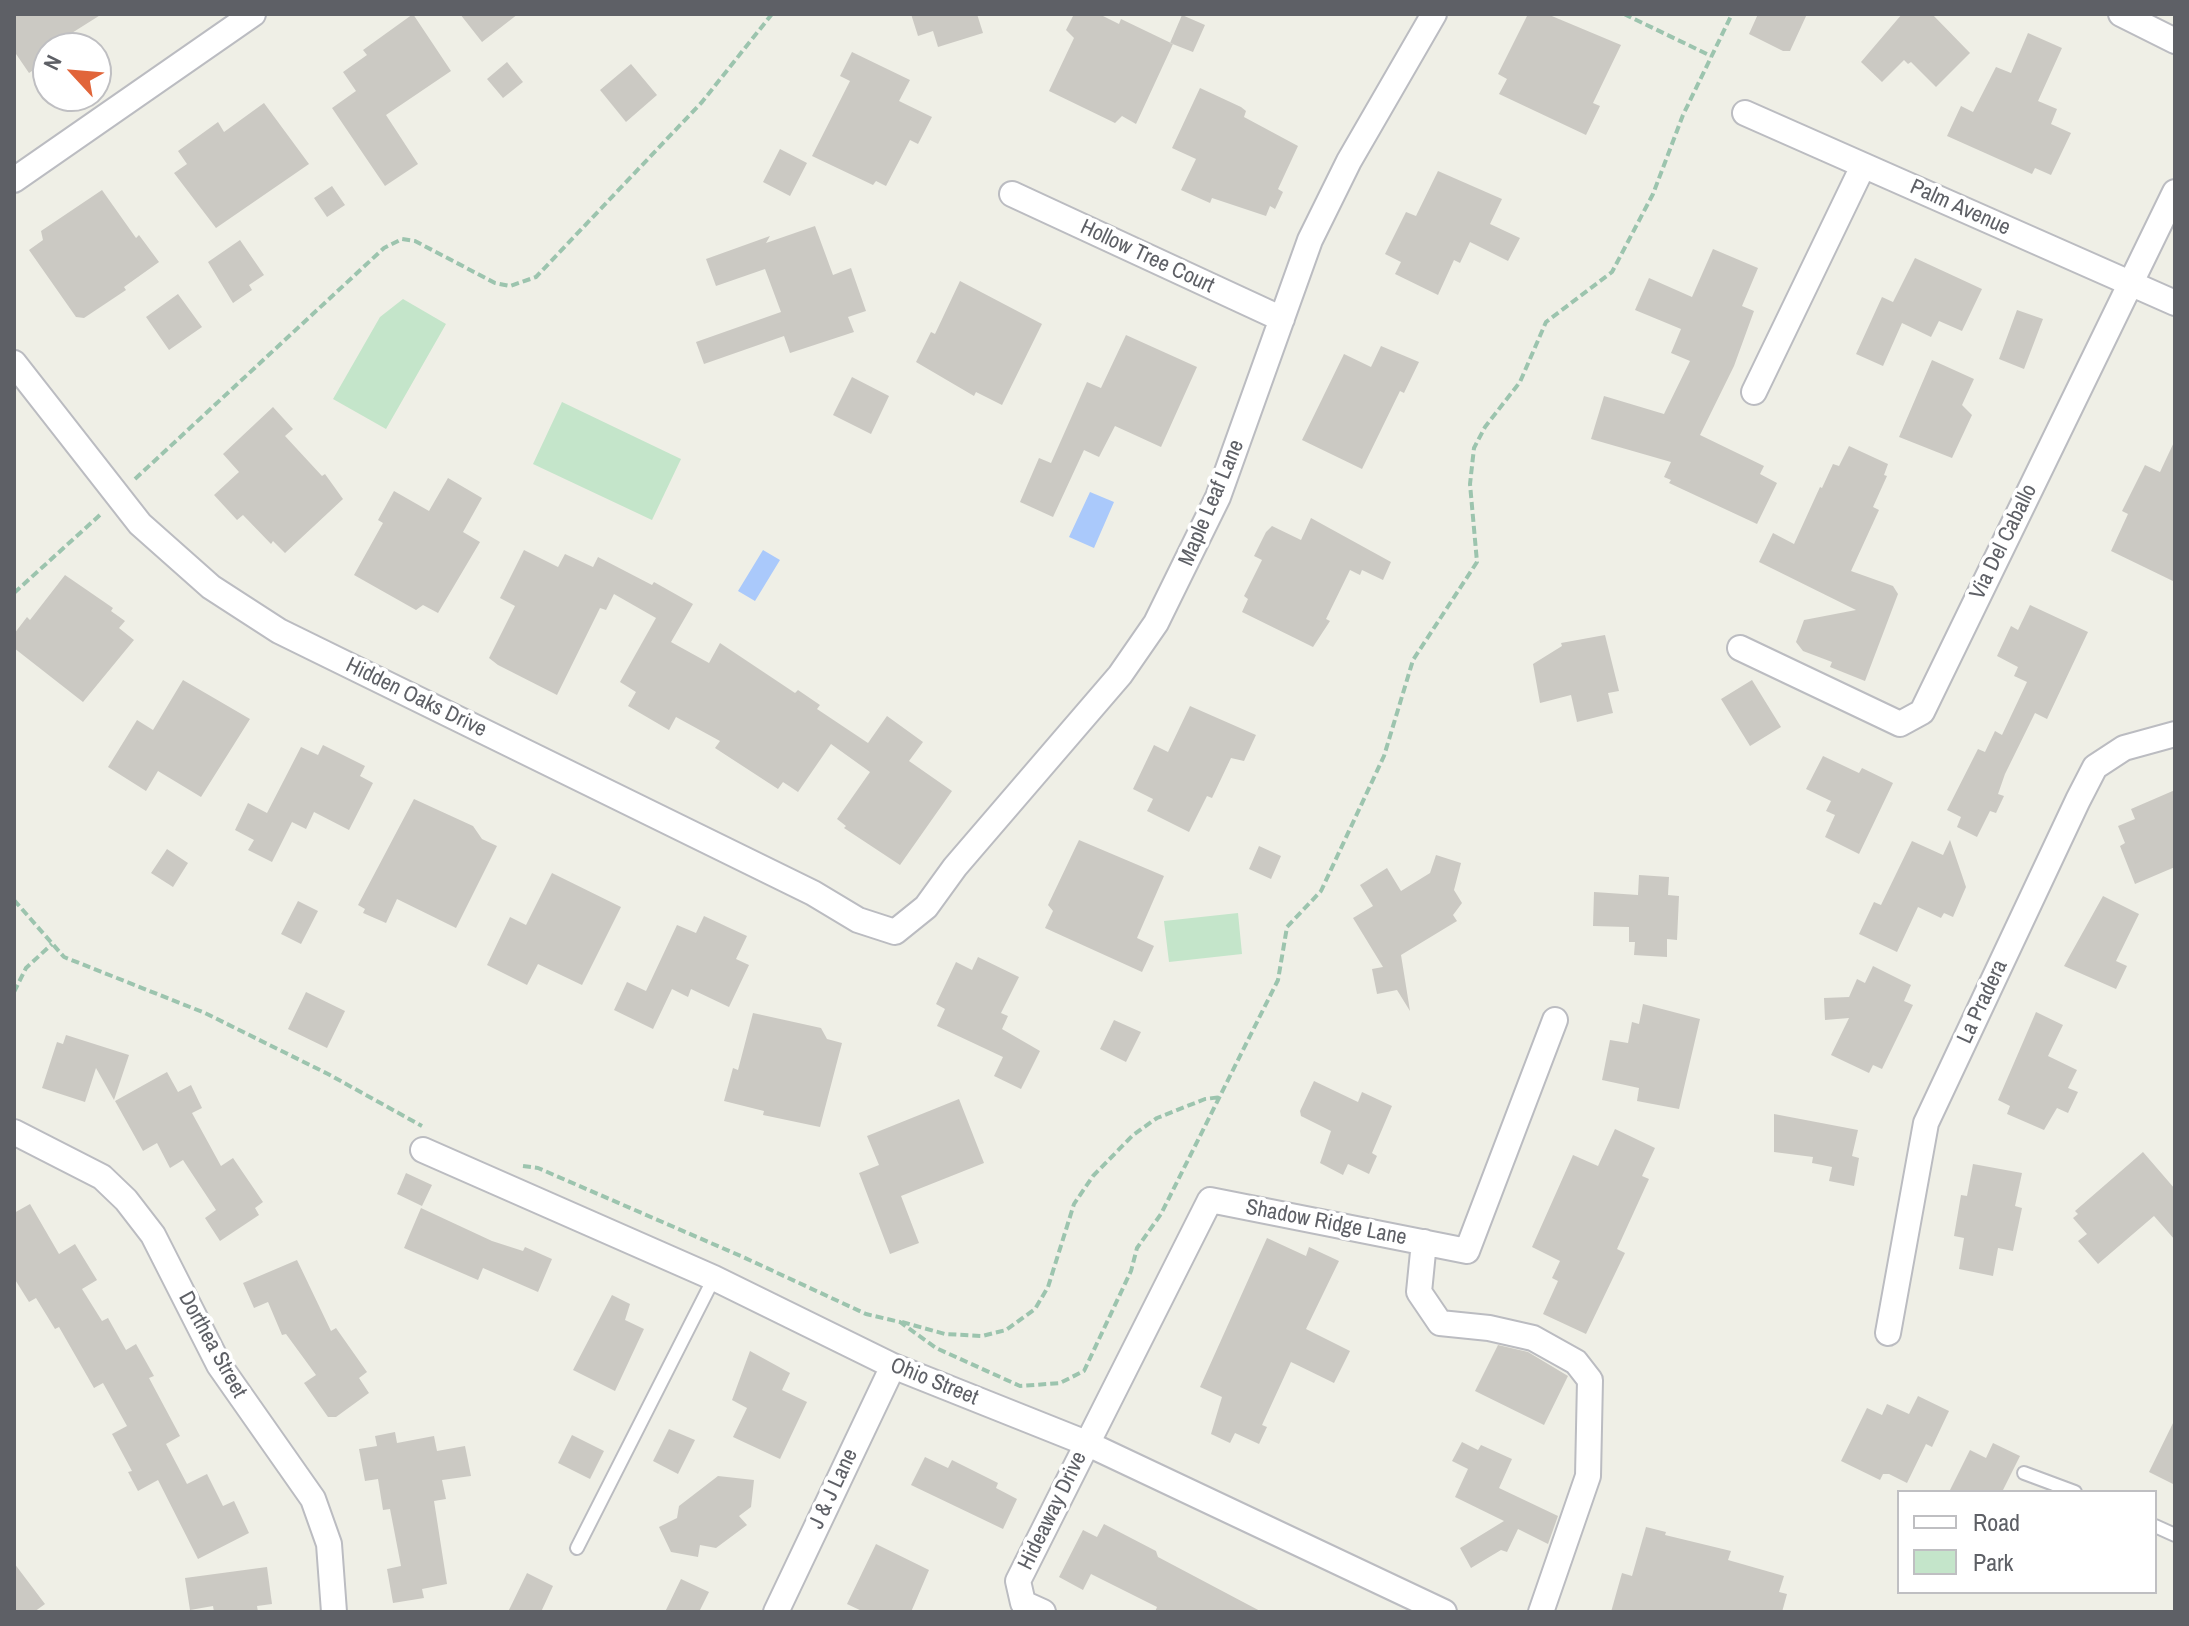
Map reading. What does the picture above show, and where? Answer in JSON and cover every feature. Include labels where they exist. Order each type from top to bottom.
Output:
[{"type":"street","points":[[14,180],[253,14]]},
{"type":"street","name":"Maple Leaf Lane","points":[[895,932],[926,907],[955,867],[1120,675],[1156,623],[1218,497],[1310,240],[1349,161],[1434,14]]},
{"type":"street","points":[[2121,14],[2175,41]]},
{"type":"street","name":"Palm Avenue","points":[[1745,113],[2175,303]]},
{"type":"street","points":[[1754,392],[1863,166]]},
{"type":"street","name":"Via Del Caballo","points":[[1740,648],[1900,724],[1922,712],[2175,192]]},
{"type":"street","name":"Hollow Tree Court","points":[[1012,194],[1282,319]]},
{"type":"street","name":"Hidden Oaks Drive","points":[[14,363],[140,524],[211,587],[279,631],[813,893],[858,920],[895,932]]},
{"type":"street","name":"La Pradera","points":[[1888,1333],[1926,1123],[2078,800],[2095,767],[2124,748],[2175,734]]},
{"type":"street","name":"Shadow Ridge Lane","points":[[1086,1443],[1210,1200],[1467,1251],[1555,1020]]},
{"type":"street","name":"Dorthea Street","points":[[14,1132],[102,1177],[126,1200],[153,1235],[219,1365],[313,1499],[329,1544],[334,1612]]},
{"type":"street","name":"Ohio Street","points":[[424,1138],[893,1366],[1086,1443],[1444,1612]]},
{"type":"street","points":[[1424,1242],[1419,1292],[1440,1323],[1533,1338],[1576,1362],[1590,1380],[1588,1476],[1541,1612]]},
{"type":"street","name":"J & J Lane","points":[[776,1612],[893,1366]]},
{"type":"street","name":"Hideaway Drive","points":[[1043,1612],[1023,1603],[1018,1581],[1086,1443]]},
{"type":"lane","points":[[577,1548],[714,1278]]},
{"type":"lane","points":[[2024,1473],[2070,1490]]},
{"type":"path","points":[[14,593],[384,248],[402,239],[415,241],[495,283],[510,286],[521,286],[536,277],[702,102],[772,14]]},
{"type":"path","points":[[1624,14],[1711,56]]},
{"type":"path","points":[[900,1322],[936,1348],[1020,1386],[1060,1383],[1084,1371],[1131,1271],[1137,1248],[1161,1214],[1278,980],[1287,927],[1321,891],[1384,756],[1413,660],[1477,562],[1470,484],[1474,448],[1485,427],[1520,382],[1546,322],[1612,272],[1653,194],[1732,14]]},
{"type":"path","points":[[14,900],[64,957],[205,1013],[328,1074],[424,1138]]},
{"type":"path","points":[[14,992],[26,968],[52,944]]},
{"type":"path","points":[[517,1165],[538,1168],[866,1314],[945,1334],[982,1336],[1006,1330],[1035,1309],[1048,1287],[1074,1204],[1093,1176],[1133,1135],[1157,1118],[1205,1099],[1221,1097]]},
{"type":"green space","points":[[403,299],[446,324],[386,429],[333,399],[380,317]]},
{"type":"green space","points":[[562,402],[681,459],[652,520],[533,464]]},
{"type":"green space","points":[[1238,913],[1242,954],[1169,962],[1164,921]]},
{"type":"water","points":[[1090,492],[1114,502],[1094,548],[1069,537]]},
{"type":"water","points":[[763,550],[780,560],[755,601],[738,591]]},
{"type":"building","points":[[14,14],[102,14],[73,32],[32,32],[32,71],[29,73],[14,51]]},
{"type":"building","points":[[413,14],[451,71],[386,115],[418,164],[385,186],[332,108],[356,91],[343,72],[367,55],[363,50]]},
{"type":"building","points":[[460,14],[518,14],[482,42]]},
{"type":"building","points":[[911,14],[977,14],[983,33],[938,47],[933,31],[918,36]]},
{"type":"building","points":[[1074,14],[1099,14],[1119,24],[1121,19],[1173,44],[1136,124],[1122,116],[1115,123],[1049,91],[1074,38],[1066,30]]},
{"type":"building","points":[[1528,14],[1547,14],[1621,45],[1593,103],[1600,106],[1586,135],[1499,94],[1507,79],[1498,74]]},
{"type":"building","points":[[1758,14],[1807,14],[1790,51],[1783,51],[1749,34]]},
{"type":"building","points":[[1902,14],[1932,14],[1970,53],[1936,87],[1911,62],[1908,64],[1904,60],[1882,82],[1861,62]]},
{"type":"building","points":[[1182,15],[1205,25],[1193,52],[1170,43]]},
{"type":"building","points":[[2028,33],[2062,48],[2038,101],[2057,109],[2051,124],[2071,133],[2051,175],[2035,168],[2032,174],[1947,136],[1961,106],[1973,112],[1996,67],[2011,73]]},
{"type":"building","points":[[852,52],[910,80],[899,101],[932,117],[918,144],[910,140],[886,186],[876,181],[873,185],[812,156],[850,81],[840,76]]},
{"type":"building","points":[[507,62],[523,82],[503,98],[487,79]]},
{"type":"building","points":[[631,64],[657,95],[626,122],[600,90]]},
{"type":"building","points":[[1200,88],[1241,107],[1246,111],[1244,117],[1298,146],[1278,189],[1283,192],[1275,209],[1270,206],[1266,216],[1212,198],[1210,203],[1181,190],[1196,159],[1172,148]]},
{"type":"building","points":[[264,103],[309,164],[216,228],[174,173],[187,164],[178,151],[218,122],[224,132]]},
{"type":"building","points":[[780,149],[807,163],[790,196],[763,182]]},
{"type":"building","points":[[1438,171],[1502,199],[1490,224],[1520,238],[1508,261],[1470,242],[1460,263],[1454,260],[1438,295],[1395,274],[1401,262],[1385,254],[1406,212],[1416,216]]},
{"type":"building","points":[[332,186],[345,205],[327,217],[314,198]]},
{"type":"building","points":[[102,190],[136,238],[139,235],[159,262],[124,287],[126,290],[84,318],[76,317],[29,250],[43,240],[41,231]]},
{"type":"building","points":[[815,226],[833,275],[851,268],[866,311],[848,317],[854,332],[790,353],[784,336],[704,364],[696,342],[781,312],[765,269],[716,286],[706,259],[770,236],[766,243]]},
{"type":"building","points":[[240,240],[264,275],[249,285],[252,290],[233,303],[208,262]]},
{"type":"building","points":[[1713,249],[1758,268],[1742,306],[1754,311],[1734,366],[1700,435],[1764,466],[1760,474],[1777,483],[1757,524],[1669,483],[1671,480],[1664,477],[1671,462],[1591,439],[1604,396],[1664,414],[1690,361],[1671,353],[1681,329],[1635,310],[1649,278],[1692,297]]},
{"type":"building","points":[[1915,258],[1982,289],[1962,331],[1939,321],[1931,337],[1902,323],[1883,366],[1856,354],[1882,297],[1893,302]]},
{"type":"building","points":[[960,281],[1042,324],[1002,405],[976,392],[974,396],[916,362],[931,332],[935,334]]},
{"type":"building","points":[[178,294],[202,327],[169,350],[146,317]]},
{"type":"building","points":[[2017,310],[2043,319],[2024,369],[1999,359]]},
{"type":"building","points":[[1126,335],[1197,367],[1161,447],[1115,426],[1099,457],[1084,450],[1053,517],[1020,502],[1039,458],[1051,463],[1087,382],[1101,388]]},
{"type":"building","points":[[1381,346],[1419,362],[1404,393],[1400,391],[1362,469],[1302,440],[1344,354],[1371,367]]},
{"type":"building","points":[[1932,360],[1974,379],[1962,405],[1972,415],[1952,458],[1899,437]]},
{"type":"building","points":[[852,377],[889,396],[871,434],[833,415]]},
{"type":"building","points":[[273,407],[293,429],[285,436],[322,476],[325,474],[343,499],[285,553],[273,541],[271,544],[243,515],[237,520],[214,495],[239,472],[223,454]]},
{"type":"building","points":[[2175,440],[2175,582],[2111,551],[2128,514],[2122,511],[2145,465],[2160,472]]},
{"type":"building","points":[[1849,446],[1888,464],[1884,475],[1887,476],[1873,507],[1879,510],[1851,571],[1893,586],[1898,594],[1865,681],[1830,667],[1832,662],[1803,651],[1796,642],[1804,620],[1856,610],[1759,562],[1773,533],[1794,544],[1820,487],[1833,464],[1839,466]]},
{"type":"building","points":[[448,478],[482,498],[463,532],[480,542],[438,613],[423,605],[416,610],[354,575],[383,523],[378,520],[394,491],[429,511]]},
{"type":"building","points":[[1311,518],[1391,562],[1383,580],[1362,570],[1360,575],[1350,570],[1326,619],[1330,621],[1313,647],[1242,612],[1248,599],[1244,596],[1262,560],[1254,556],[1266,532],[1272,526],[1301,540]]},
{"type":"building","points":[[524,550],[558,567],[565,554],[593,567],[598,557],[652,585],[654,582],[693,604],[671,642],[709,663],[720,643],[795,693],[798,690],[820,705],[817,709],[868,743],[887,716],[923,742],[909,761],[952,791],[900,865],[844,828],[846,826],[837,819],[870,772],[831,744],[798,792],[783,782],[778,789],[715,748],[720,741],[676,717],[669,730],[628,706],[636,692],[620,682],[656,618],[614,594],[606,610],[600,608],[557,695],[498,665],[489,658],[515,606],[500,598]]},
{"type":"building","points":[[65,575],[113,608],[111,611],[125,621],[119,628],[134,640],[83,702],[14,648],[14,634],[27,617],[30,620]]},
{"type":"building","points":[[2030,605],[2088,632],[2047,719],[2035,713],[2005,774],[1998,794],[2004,796],[1996,813],[1990,811],[1977,837],[1957,827],[1961,817],[1947,810],[1978,749],[1985,752],[1995,731],[2002,735],[2027,682],[2014,676],[2018,667],[1997,656],[2011,626],[2018,630]]},
{"type":"building","points":[[1605,635],[1619,691],[1608,693],[1613,713],[1577,722],[1571,695],[1540,703],[1533,664],[1562,646],[1561,643]]},
{"type":"building","points":[[183,680],[250,719],[201,797],[158,771],[146,791],[108,767],[137,720],[153,730]]},
{"type":"building","points":[[1752,680],[1781,727],[1750,746],[1721,699]]},
{"type":"building","points":[[1190,706],[1256,735],[1244,761],[1231,758],[1212,798],[1207,796],[1189,832],[1147,811],[1153,799],[1133,789],[1154,745],[1168,752]]},
{"type":"building","points":[[323,745],[365,766],[360,776],[373,783],[349,830],[314,812],[306,829],[292,822],[272,862],[248,850],[254,840],[235,830],[248,803],[267,813],[301,747],[318,755]]},
{"type":"building","points":[[1823,756],[1859,773],[1862,768],[1893,783],[1859,854],[1825,837],[1835,815],[1826,811],[1831,801],[1806,789]]},
{"type":"building","points":[[2175,790],[2175,867],[2135,884],[2120,846],[2125,843],[2118,826],[2135,819],[2131,809]]},
{"type":"building","points":[[414,799],[473,826],[482,839],[497,846],[456,928],[397,899],[386,923],[363,913],[365,909],[358,905]]},
{"type":"building","points":[[1079,840],[1164,876],[1137,938],[1154,946],[1142,972],[1045,928],[1053,911],[1048,905]]},
{"type":"building","points":[[1950,840],[1966,887],[1953,917],[1944,913],[1941,918],[1918,907],[1897,952],[1859,934],[1874,902],[1881,905],[1912,841],[1943,855]]},
{"type":"building","points":[[1259,846],[1281,856],[1271,879],[1249,869]]},
{"type":"building","points":[[167,849],[188,863],[173,887],[151,873]]},
{"type":"building","points":[[1436,855],[1461,863],[1454,890],[1462,903],[1453,915],[1457,921],[1401,955],[1410,1011],[1397,990],[1377,994],[1372,969],[1383,967],[1353,918],[1373,906],[1360,885],[1387,868],[1401,891],[1430,873]]},
{"type":"building","points":[[552,873],[621,907],[582,985],[538,964],[527,985],[487,965],[510,917],[526,925]]},
{"type":"building","points":[[1639,875],[1669,877],[1668,895],[1679,896],[1677,940],[1667,939],[1667,957],[1634,955],[1635,942],[1629,942],[1629,927],[1593,926],[1594,892],[1638,895]]},
{"type":"building","points":[[2103,896],[2139,914],[2116,961],[2127,966],[2116,989],[2064,966]]},
{"type":"building","points":[[298,901],[318,911],[301,944],[281,934]]},
{"type":"building","points":[[704,916],[747,936],[736,959],[749,965],[729,1007],[691,989],[688,997],[672,989],[653,1029],[614,1010],[627,982],[646,991],[677,925],[696,933]]},
{"type":"building","points":[[978,957],[1019,977],[1001,1013],[1008,1016],[1002,1029],[1040,1051],[1021,1089],[994,1076],[1003,1057],[937,1026],[945,1009],[936,1004],[956,962],[972,970]]},
{"type":"building","points":[[1873,966],[1911,985],[1904,1001],[1913,1005],[1882,1069],[1873,1065],[1869,1073],[1831,1055],[1849,1018],[1825,1020],[1824,998],[1849,997],[1857,979],[1865,983]]},
{"type":"building","points":[[306,992],[345,1011],[327,1048],[288,1029]]},
{"type":"building","points":[[1643,1004],[1700,1019],[1679,1109],[1637,1101],[1639,1088],[1602,1080],[1610,1040],[1628,1043],[1632,1022],[1639,1024]]},
{"type":"building","points":[[2036,1012],[2063,1025],[2048,1056],[2077,1070],[2068,1088],[2078,1092],[2068,1113],[2057,1108],[2044,1130],[2007,1114],[2010,1106],[1998,1100]]},
{"type":"building","points":[[753,1013],[821,1028],[827,1039],[842,1043],[820,1127],[763,1115],[764,1111],[724,1101],[733,1068],[738,1070]]},
{"type":"building","points":[[1114,1020],[1141,1032],[1126,1062],[1100,1049]]},
{"type":"building","points":[[66,1035],[129,1055],[114,1100],[96,1068],[85,1102],[42,1088],[57,1042],[63,1044]]},
{"type":"building","points":[[167,1072],[178,1092],[191,1085],[202,1108],[192,1113],[221,1166],[233,1158],[263,1202],[255,1208],[259,1215],[220,1241],[205,1218],[216,1210],[183,1160],[170,1168],[157,1143],[143,1151],[115,1101]]},
{"type":"building","points":[[1314,1081],[1358,1102],[1362,1092],[1392,1106],[1372,1153],[1377,1156],[1369,1174],[1348,1164],[1343,1175],[1320,1163],[1331,1131],[1301,1116],[1300,1111]]},
{"type":"building","points":[[959,1099],[984,1163],[901,1196],[919,1243],[890,1254],[859,1173],[879,1165],[867,1136]]},
{"type":"building","points":[[1774,1114],[1858,1130],[1852,1156],[1859,1158],[1854,1186],[1829,1181],[1832,1167],[1812,1163],[1813,1157],[1774,1152]]},
{"type":"building","points":[[1615,1129],[1655,1148],[1642,1176],[1649,1179],[1617,1249],[1625,1253],[1586,1334],[1543,1314],[1558,1281],[1552,1278],[1560,1261],[1532,1247],[1573,1155],[1598,1166]]},
{"type":"building","points":[[2143,1152],[2175,1189],[2175,1240],[2154,1216],[2098,1264],[2078,1241],[2087,1234],[2073,1218],[2078,1214],[2075,1211]]},
{"type":"building","points":[[1973,1164],[2022,1173],[2015,1206],[2022,1208],[2013,1251],[1998,1248],[1993,1276],[1959,1269],[1964,1238],[1954,1236],[1961,1195],[1967,1196]]},
{"type":"building","points":[[406,1173],[432,1185],[422,1206],[397,1194]]},
{"type":"building","points":[[30,1204],[59,1254],[75,1244],[97,1280],[82,1289],[102,1321],[108,1318],[126,1350],[136,1344],[154,1376],[149,1378],[180,1436],[166,1444],[187,1484],[207,1474],[223,1506],[234,1501],[249,1533],[198,1559],[158,1480],[138,1491],[128,1472],[132,1471],[112,1434],[127,1426],[103,1383],[94,1388],[59,1327],[55,1329],[36,1298],[29,1302],[14,1278],[14,1213]]},
{"type":"building","points":[[421,1208],[492,1241],[523,1251],[525,1247],[552,1259],[538,1292],[483,1268],[478,1280],[404,1248]]},
{"type":"building","points":[[1267,1238],[1306,1256],[1309,1247],[1339,1261],[1306,1329],[1350,1351],[1334,1383],[1291,1362],[1262,1425],[1267,1427],[1259,1444],[1235,1433],[1230,1443],[1211,1434],[1222,1397],[1200,1387]]},
{"type":"building","points":[[297,1260],[331,1331],[336,1328],[367,1372],[359,1378],[369,1393],[336,1417],[328,1417],[304,1383],[316,1375],[286,1334],[282,1335],[268,1302],[254,1308],[243,1283]]},
{"type":"building","points":[[612,1295],[630,1304],[625,1320],[644,1329],[615,1391],[573,1370]]},
{"type":"building","points":[[1498,1345],[1528,1352],[1568,1376],[1544,1425],[1475,1391]]},
{"type":"building","points":[[750,1351],[790,1373],[782,1390],[807,1402],[780,1459],[733,1437],[747,1408],[732,1400]]},
{"type":"building","points":[[1918,1396],[1949,1411],[1932,1447],[1926,1444],[1907,1483],[1889,1474],[1883,1474],[1880,1480],[1841,1461],[1867,1408],[1882,1415],[1887,1404],[1909,1414]]},
{"type":"building","points":[[2175,1419],[2175,1485],[2149,1472]]},
{"type":"building","points":[[669,1429],[695,1440],[678,1474],[653,1461]]},
{"type":"building","points":[[395,1432],[397,1443],[434,1436],[437,1451],[465,1446],[471,1476],[442,1480],[446,1499],[434,1501],[447,1584],[422,1589],[424,1598],[393,1603],[387,1569],[401,1566],[390,1509],[383,1510],[378,1479],[365,1481],[359,1449],[377,1446],[375,1436]]},
{"type":"building","points":[[572,1435],[604,1451],[590,1479],[558,1463]]},
{"type":"building","points":[[1462,1442],[1478,1450],[1481,1445],[1512,1459],[1499,1488],[1558,1516],[1548,1544],[1518,1529],[1507,1552],[1501,1550],[1471,1568],[1460,1548],[1504,1521],[1455,1497],[1468,1469],[1452,1461]]},
{"type":"building","points":[[1993,1443],[2020,1456],[2003,1490],[1950,1490],[1970,1450],[1986,1458]]},
{"type":"building","points":[[925,1457],[948,1468],[952,1460],[998,1483],[996,1488],[1017,1499],[1003,1529],[911,1485]]},
{"type":"building","points":[[718,1476],[754,1480],[751,1507],[739,1516],[747,1525],[716,1548],[700,1545],[698,1557],[671,1552],[659,1527],[677,1518],[679,1506]]},
{"type":"building","points":[[1104,1524],[1156,1551],[1158,1557],[1262,1612],[1155,1612],[1157,1607],[1091,1574],[1083,1590],[1059,1577],[1083,1530],[1097,1537]]},
{"type":"building","points":[[1646,1527],[1666,1532],[1665,1535],[1731,1551],[1728,1560],[1784,1576],[1779,1592],[1787,1594],[1782,1612],[1611,1612],[1622,1573],[1632,1576]]},
{"type":"building","points":[[876,1544],[929,1570],[911,1612],[864,1612],[847,1604]]},
{"type":"building","points":[[14,1563],[45,1604],[34,1612],[14,1612]]},
{"type":"building","points":[[267,1567],[272,1604],[257,1606],[258,1612],[214,1612],[213,1606],[190,1610],[185,1578]]},
{"type":"building","points":[[527,1573],[553,1586],[541,1612],[508,1612]]},
{"type":"building","points":[[681,1579],[709,1592],[699,1612],[665,1612]]}]
